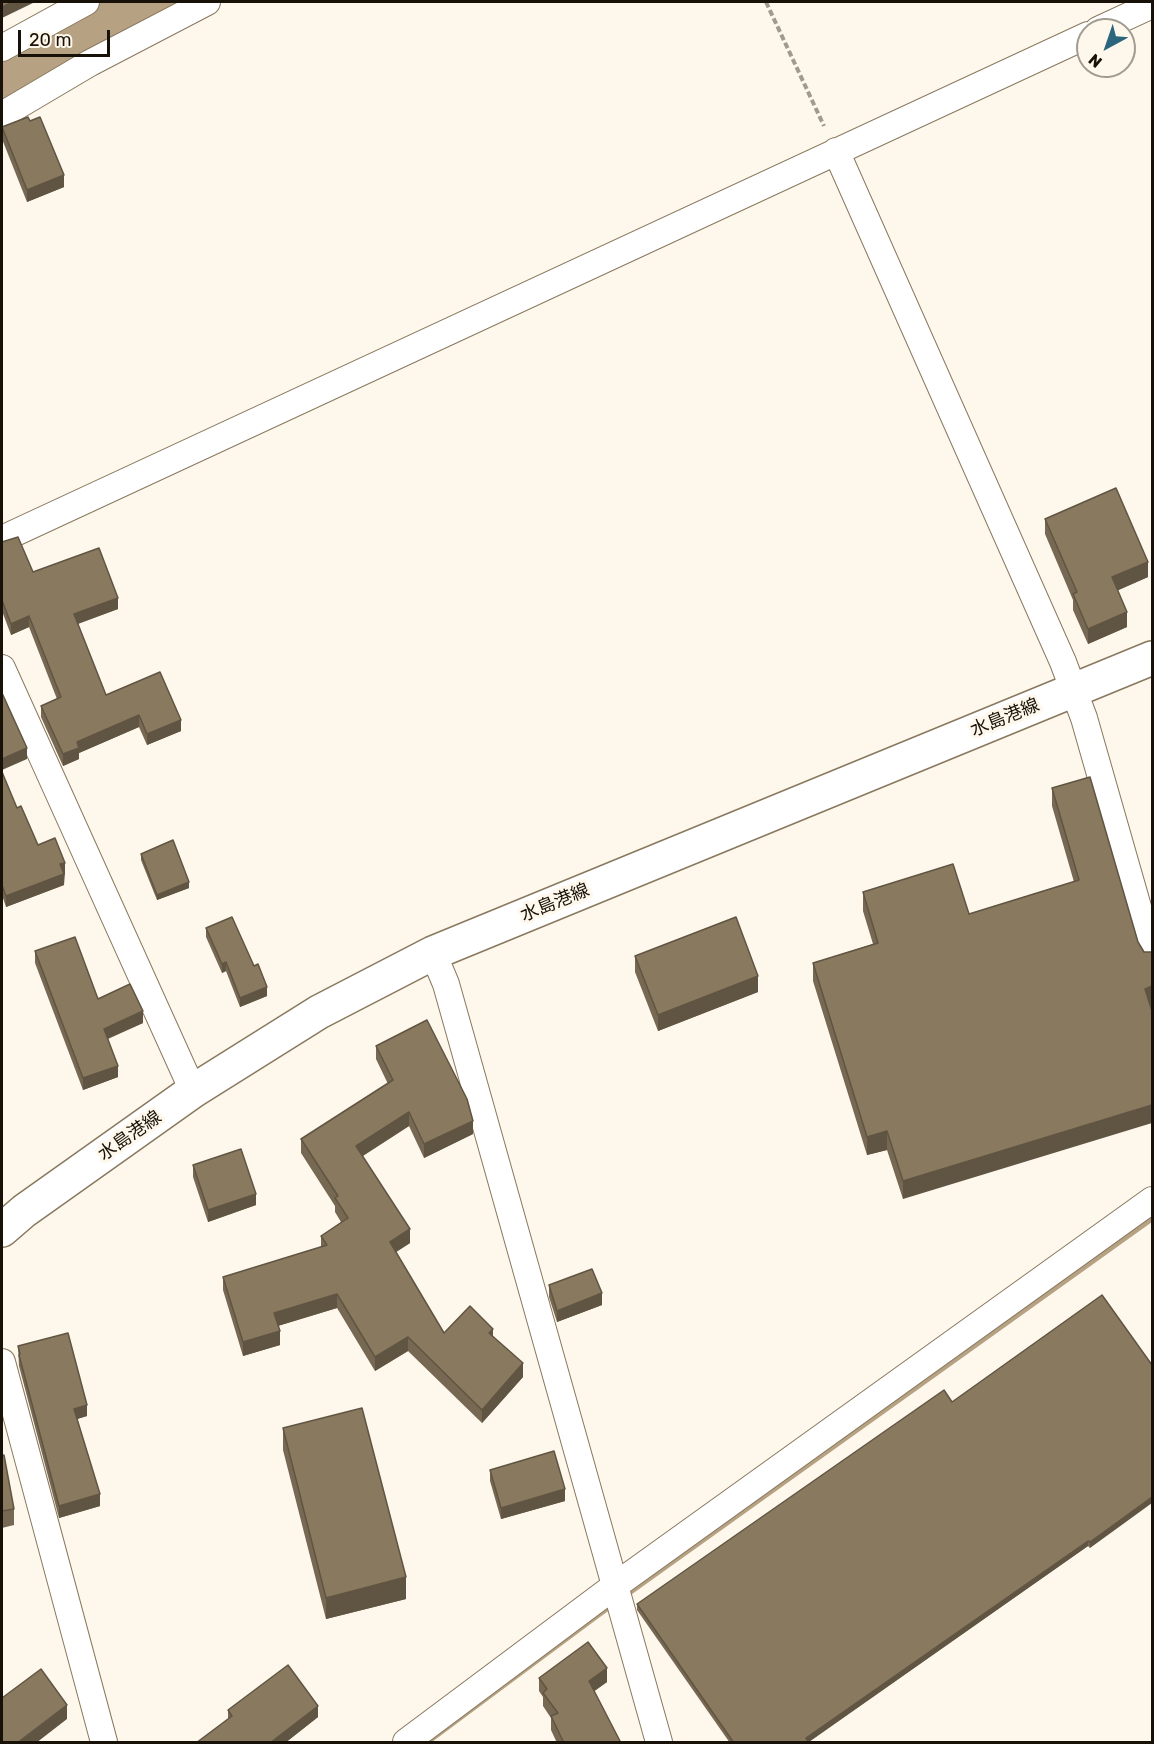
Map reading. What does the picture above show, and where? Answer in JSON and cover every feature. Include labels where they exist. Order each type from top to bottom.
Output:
[{"type":"main road","name":"水島港線","points":[[2,1230],[24,1211],[193,1091],[319,1012],[433,953],[1152,658]]},
{"type":"street","points":[[2,48],[86,2]]},
{"type":"street","points":[[2,115],[90,63],[207,2]]},
{"type":"street","points":[[1124,18],[1152,5]]},
{"type":"street","points":[[2,539],[1076,41]]},
{"type":"street","points":[[836,151],[1064,662],[1084,718],[1152,956]]},
{"type":"street","points":[[2,668],[193,1091]]},
{"type":"street","points":[[433,953],[446,984],[659,1743]]},
{"type":"street","points":[[405,1743],[618,1592],[1152,1200]]},
{"type":"street","points":[[2,1362],[104,1743]]},
{"type":"path","points":[[766,2],[836,151]]},
{"type":"shaded area","points":[[1152,1209],[1152,1222],[600,1617],[432,1742],[413,1742]]},
{"type":"building","points":[[2,2],[13,2],[2,7]]},
{"type":"building","points":[[28,117],[30,121],[40,117],[64,175],[27,190],[2,127]]},
{"type":"building","points":[[1116,488],[1148,562],[1112,577],[1127,612],[1088,629],[1073,594],[1077,592],[1045,519]]},
{"type":"building","points":[[18,537],[33,572],[99,548],[118,598],[74,614],[106,695],[160,672],[181,720],[147,734],[139,715],[77,742],[79,748],[63,754],[41,706],[61,697],[29,616],[11,624],[2,600],[2,542]]},
{"type":"building","points":[[2,693],[27,748],[2,759]]},
{"type":"building","points":[[2,772],[17,808],[21,806],[38,845],[55,838],[65,863],[60,864],[64,874],[6,896],[2,885]]},
{"type":"building","points":[[1090,777],[1138,942],[1144,952],[1152,952],[1152,986],[1145,989],[1152,1011],[1152,1105],[903,1181],[887,1131],[867,1137],[813,963],[878,943],[863,892],[953,864],[969,914],[1079,880],[1052,788]]},
{"type":"building","points":[[173,840],[189,882],[157,895],[141,854]]},
{"type":"building","points":[[232,917],[254,966],[258,964],[267,987],[240,998],[226,962],[222,964],[206,928]]},
{"type":"building","points":[[736,917],[758,976],[658,1015],[635,956]]},
{"type":"building","points":[[75,937],[98,999],[130,984],[143,1011],[104,1029],[118,1066],[83,1078],[35,951]]},
{"type":"building","points":[[427,1020],[467,1099],[473,1121],[424,1144],[409,1112],[356,1146],[410,1229],[390,1242],[444,1333],[470,1306],[493,1329],[489,1333],[523,1363],[482,1410],[408,1337],[375,1357],[337,1294],[274,1313],[280,1331],[243,1342],[223,1277],[327,1245],[321,1236],[348,1218],[335,1198],[338,1196],[301,1139],[393,1080],[376,1046]]},
{"type":"building","points":[[241,1149],[256,1194],[208,1210],[193,1165]]},
{"type":"building","points":[[592,1269],[602,1293],[557,1311],[549,1285]]},
{"type":"building","points":[[1102,1295],[1152,1365],[1152,1497],[806,1738],[809,1743],[734,1743],[637,1604],[944,1390],[952,1402]]},
{"type":"building","points":[[68,1333],[87,1405],[74,1409],[100,1494],[59,1506],[18,1346]]},
{"type":"building","points":[[362,1408],[406,1577],[326,1598],[283,1428]]},
{"type":"building","points":[[554,1451],[565,1489],[501,1508],[490,1470]]},
{"type":"building","points":[[4,1455],[14,1509],[2,1511],[2,1456]]},
{"type":"building","points":[[588,1642],[607,1668],[589,1681],[621,1743],[564,1743],[551,1716],[558,1713],[543,1693],[547,1689],[539,1678]]},
{"type":"building","points":[[288,1665],[318,1706],[270,1743],[196,1743],[232,1716],[228,1710]]},
{"type":"building","points":[[41,1669],[67,1705],[17,1743],[2,1743],[2,1698]]},
{"type":"waterway","points":[[2,68],[123,2]]},
{"type":"waterway","points":[[2,91],[157,2]]}]
